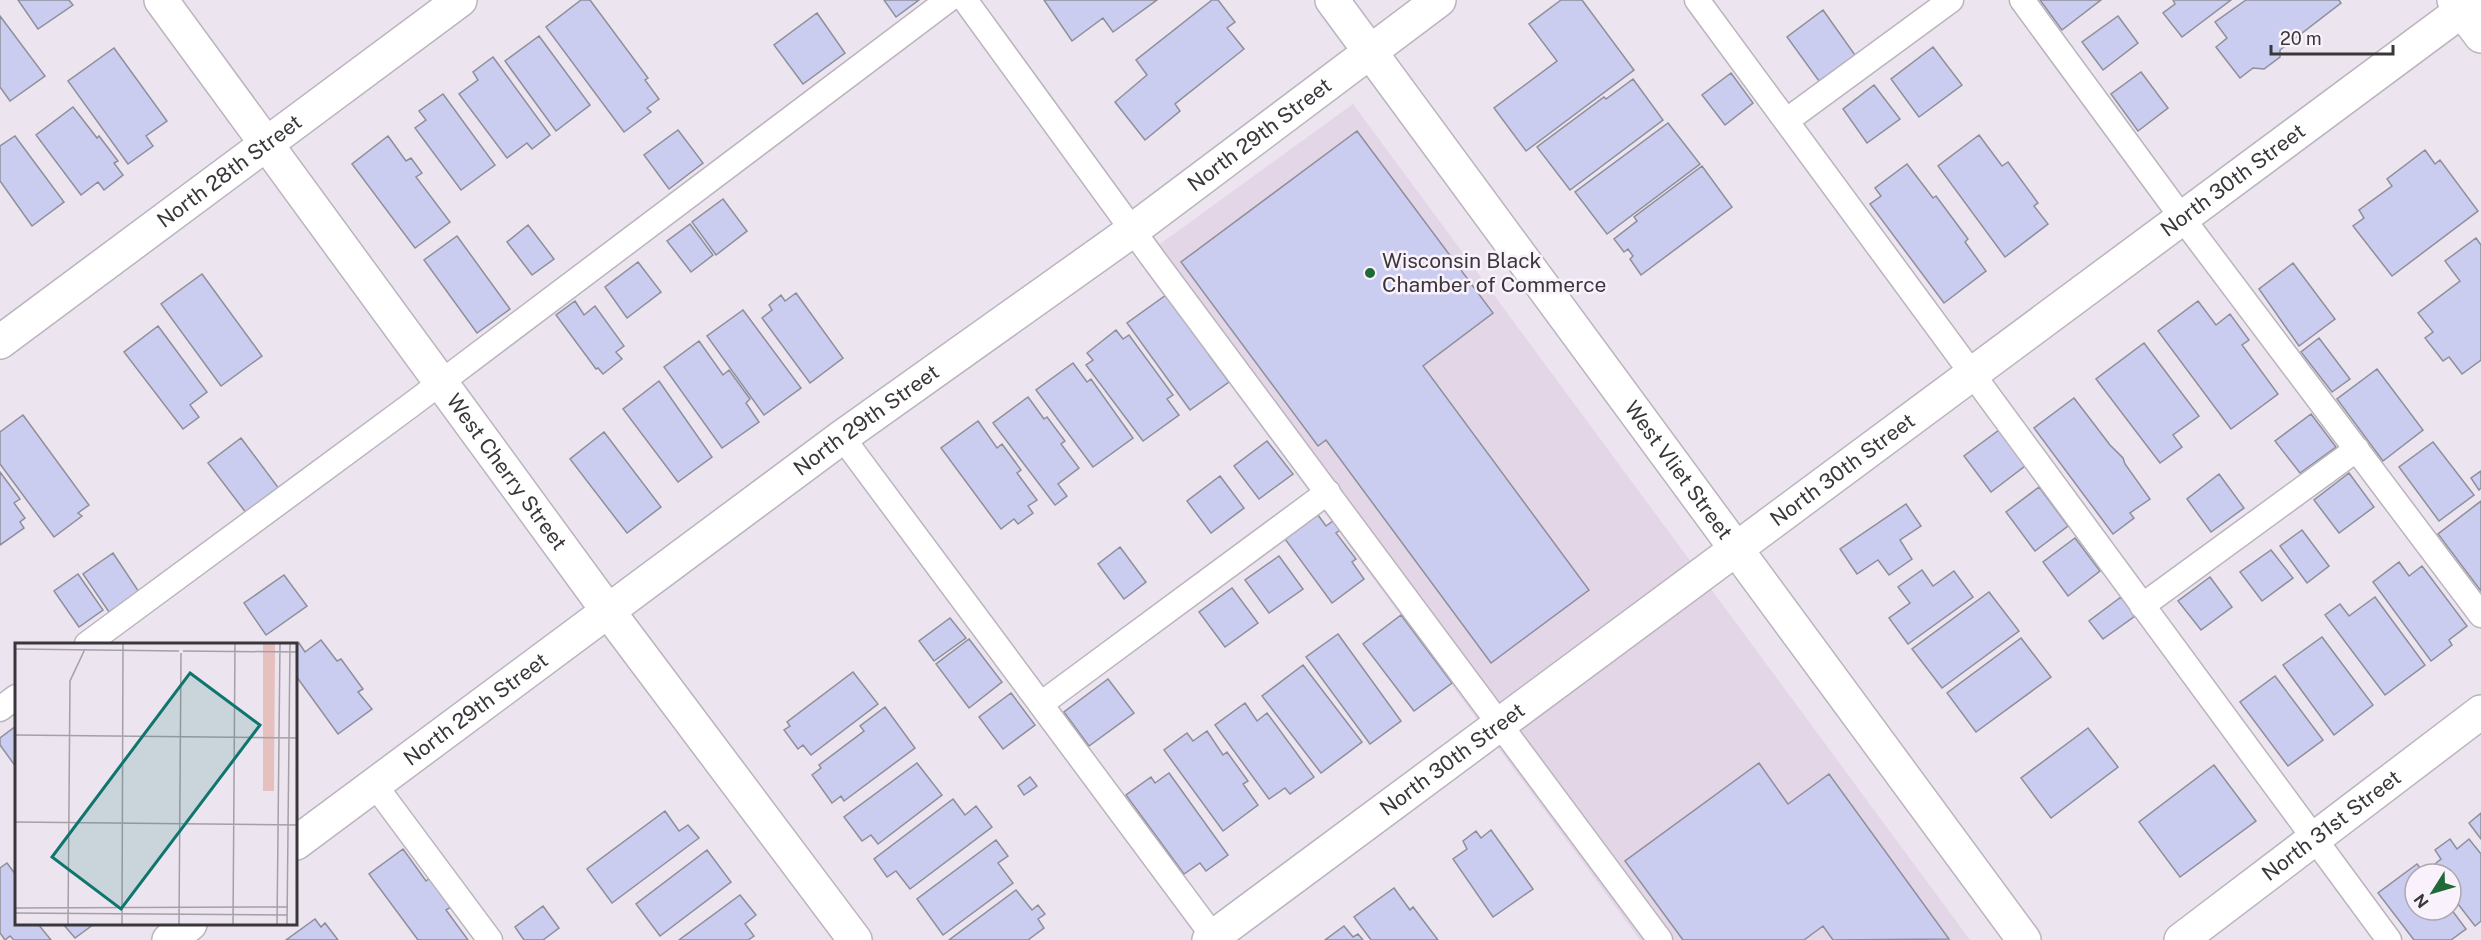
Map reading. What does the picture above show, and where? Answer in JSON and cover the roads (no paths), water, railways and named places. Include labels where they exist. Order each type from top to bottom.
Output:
[{"type":"street","name":"West Cherry Street","points":[[161,0],[608,611],[855,940]]},
{"type":"street","name":"North 28th Street","points":[[0,342],[460,0]]},
{"type":"street","name":"West Vliet Street","points":[[1332,0],[2024,940]]},
{"type":"street","name":"North 29th Street","points":[[297,842],[842,437],[1133,230],[1439,0]]},
{"type":"street","name":"North 30th Street","points":[[1213,939],[2183,219],[2468,12]]},
{"type":"street","name":"North 31st Street","points":[[2181,940],[2481,712]]},
{"type":"street","points":[[168,940],[189,925]]},
{"type":"lane","points":[[90,643],[442,382],[948,0]]},
{"type":"lane","points":[[965,0],[1660,940]]},
{"type":"lane","points":[[1697,0],[2389,940]]},
{"type":"lane","points":[[1786,121],[1951,0]]},
{"type":"lane","points":[[2022,0],[2183,219],[2481,615]]},
{"type":"lane","points":[[842,437],[1213,939]]},
{"type":"lane","points":[[2142,606],[2356,449]]},
{"type":"lane","points":[[1041,704],[1328,492]]},
{"type":"lane","points":[[0,709],[15,698]]},
{"type":"lane","points":[[374,784],[490,940]]},
{"type":"place","name":"Wisconsin Black Chamber of Commerce","points":[[1370,273]]}]
